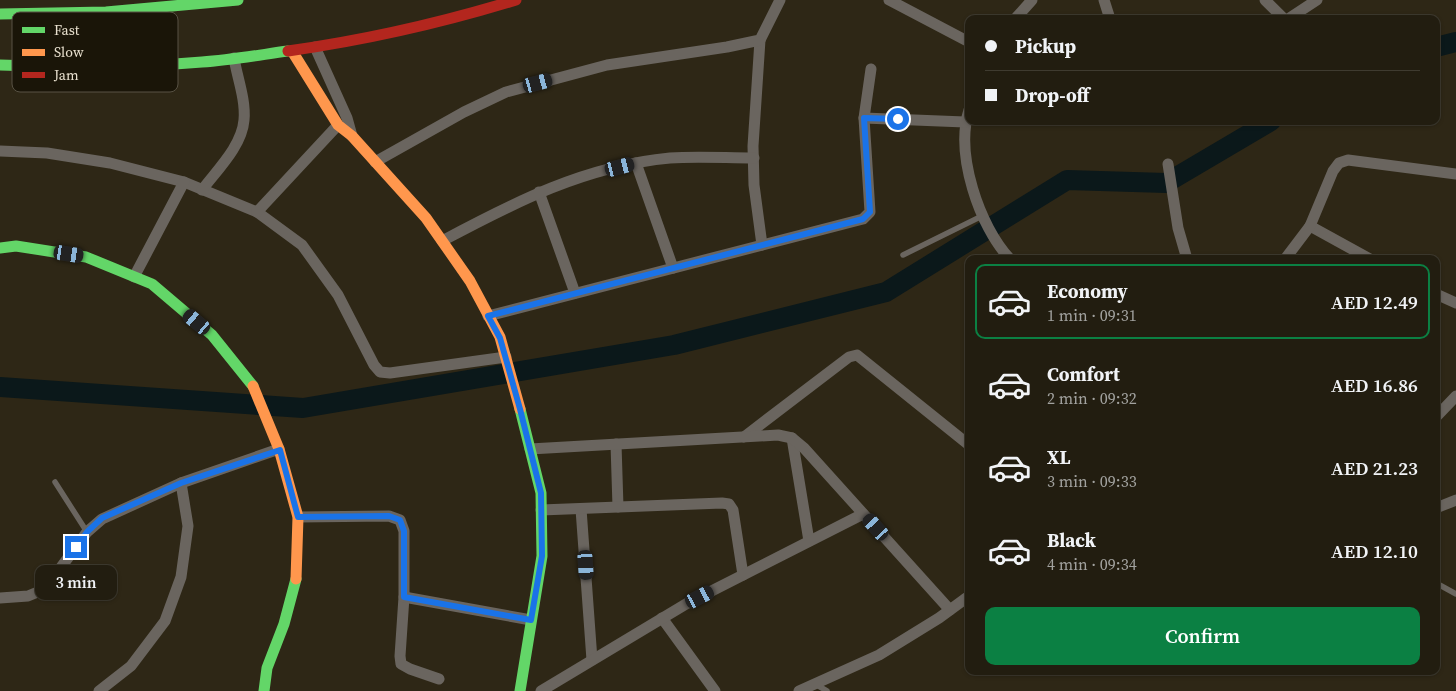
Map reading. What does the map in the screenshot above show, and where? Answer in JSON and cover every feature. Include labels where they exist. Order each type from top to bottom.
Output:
[{"type":"street","points":[[106,12],[238,0]]},
{"type":"street","points":[[178,64],[292,51],[402,32],[516,0]]},
{"type":"street","points":[[762,245],[754,185],[760,40],[780,0]]},
{"type":"street","points":[[889,0],[965,40]]},
{"type":"street","points":[[1019,15],[1032,0]]},
{"type":"street","points":[[1104,0],[1109,15]]},
{"type":"street","points":[[1265,0],[1282,15]]},
{"type":"street","points":[[1292,15],[1316,0]]},
{"type":"street","points":[[375,162],[464,112],[506,92],[607,65],[760,40]]},
{"type":"street","points":[[315,47],[347,118],[352,136]]},
{"type":"street","points":[[292,51],[338,125],[352,136],[426,218],[470,281],[500,338],[541,493],[542,556],[520,691]]},
{"type":"street","points":[[202,190],[233,149],[241,135],[244,120],[234,58]]},
{"type":"street","points":[[488,316],[863,219],[870,212],[864,118],[871,69]]},
{"type":"street","points":[[864,118],[965,122],[965,160],[984,220],[1007,255]]},
{"type":"street","points":[[257,212],[338,125]]},
{"type":"street","points":[[0,151],[47,153],[110,162],[184,182],[257,212],[302,245],[338,295],[374,365],[380,372],[390,373],[506,357]]},
{"type":"street","points":[[442,241],[539,192],[567,182],[636,163],[670,158],[754,158]]},
{"type":"street","points":[[1289,255],[1310,226],[1333,171],[1339,163],[1348,160],[1456,174]]},
{"type":"street","points":[[636,163],[673,268]]},
{"type":"street","points":[[1168,164],[1178,228],[1185,255]]},
{"type":"street","points":[[134,277],[184,182]]},
{"type":"street","points":[[539,192],[574,293]]},
{"type":"street","points":[[1310,226],[1363,255]]},
{"type":"street","points":[[0,248],[16,246],[86,257],[152,284],[212,335],[252,384],[280,450],[298,517],[296,578],[284,624],[267,668],[264,691]]},
{"type":"street","points":[[1440,296],[1456,303]]},
{"type":"street","points":[[744,437],[849,357],[857,355],[965,442]]},
{"type":"street","points":[[1440,413],[1456,396]]},
{"type":"street","points":[[530,448],[778,435],[792,438],[804,448],[950,610]]},
{"type":"street","points":[[792,438],[809,541]]},
{"type":"street","points":[[616,444],[618,507]]},
{"type":"street","points":[[0,598],[28,596],[44,589],[87,532],[102,518],[181,483],[280,450]]},
{"type":"street","points":[[99,691],[131,666],[165,621],[180,576],[188,526],[181,483]]},
{"type":"street","points":[[1440,506],[1456,500]]},
{"type":"street","points":[[541,510],[729,504],[733,510],[743,574]]},
{"type":"street","points":[[581,509],[592,660]]},
{"type":"street","points":[[541,691],[662,618],[743,574],[863,514]]},
{"type":"street","points":[[298,517],[389,516],[400,520],[404,531],[401,664],[439,679]]},
{"type":"street","points":[[404,597],[531,620]]},
{"type":"street","points":[[799,691],[879,655],[965,599]]},
{"type":"street","points":[[662,618],[715,691]]},
{"type":"lane","points":[[903,256],[984,220]]},
{"type":"lane","points":[[55,482],[87,532]]},
{"type":"lane","points":[[1440,585],[1456,594]]},
{"type":"lane","points":[[815,684],[827,691]]},
{"type":"waterway","points":[[1440,46],[1456,42]]},
{"type":"waterway","points":[[0,387],[303,408],[674,345],[886,292],[1067,180],[1166,183],[1264,125]]},
{"type":"traffic: fast","points":[[106,12],[238,0]]},
{"type":"traffic: fast","points":[[0,14],[12,14]]},
{"type":"traffic: fast","points":[[178,64],[288,51]]},
{"type":"traffic: fast","points":[[0,65],[12,65]]},
{"type":"traffic: fast","points":[[0,248],[16,246],[86,257],[152,284],[212,335],[253,386]]},
{"type":"traffic: fast","points":[[520,409],[541,493],[542,556],[520,691]]},
{"type":"traffic: fast","points":[[264,691],[267,668],[284,624],[296,579]]},
{"type":"traffic: slow","points":[[292,51],[338,125],[352,136],[426,218],[470,281],[500,337],[520,409]]},
{"type":"traffic: slow","points":[[253,386],[279,449],[298,517],[296,579]]},
{"type":"traffic: jam","points":[[288,51],[346,42],[403,30],[516,0]]},
{"type":"route","points":[[76,547],[87,532],[102,518],[181,483],[280,450],[298,517],[389,516],[400,520],[404,531],[404,597],[531,620],[542,556],[541,493],[500,338],[488,316],[863,219],[870,212],[864,118],[898,119]]}]
